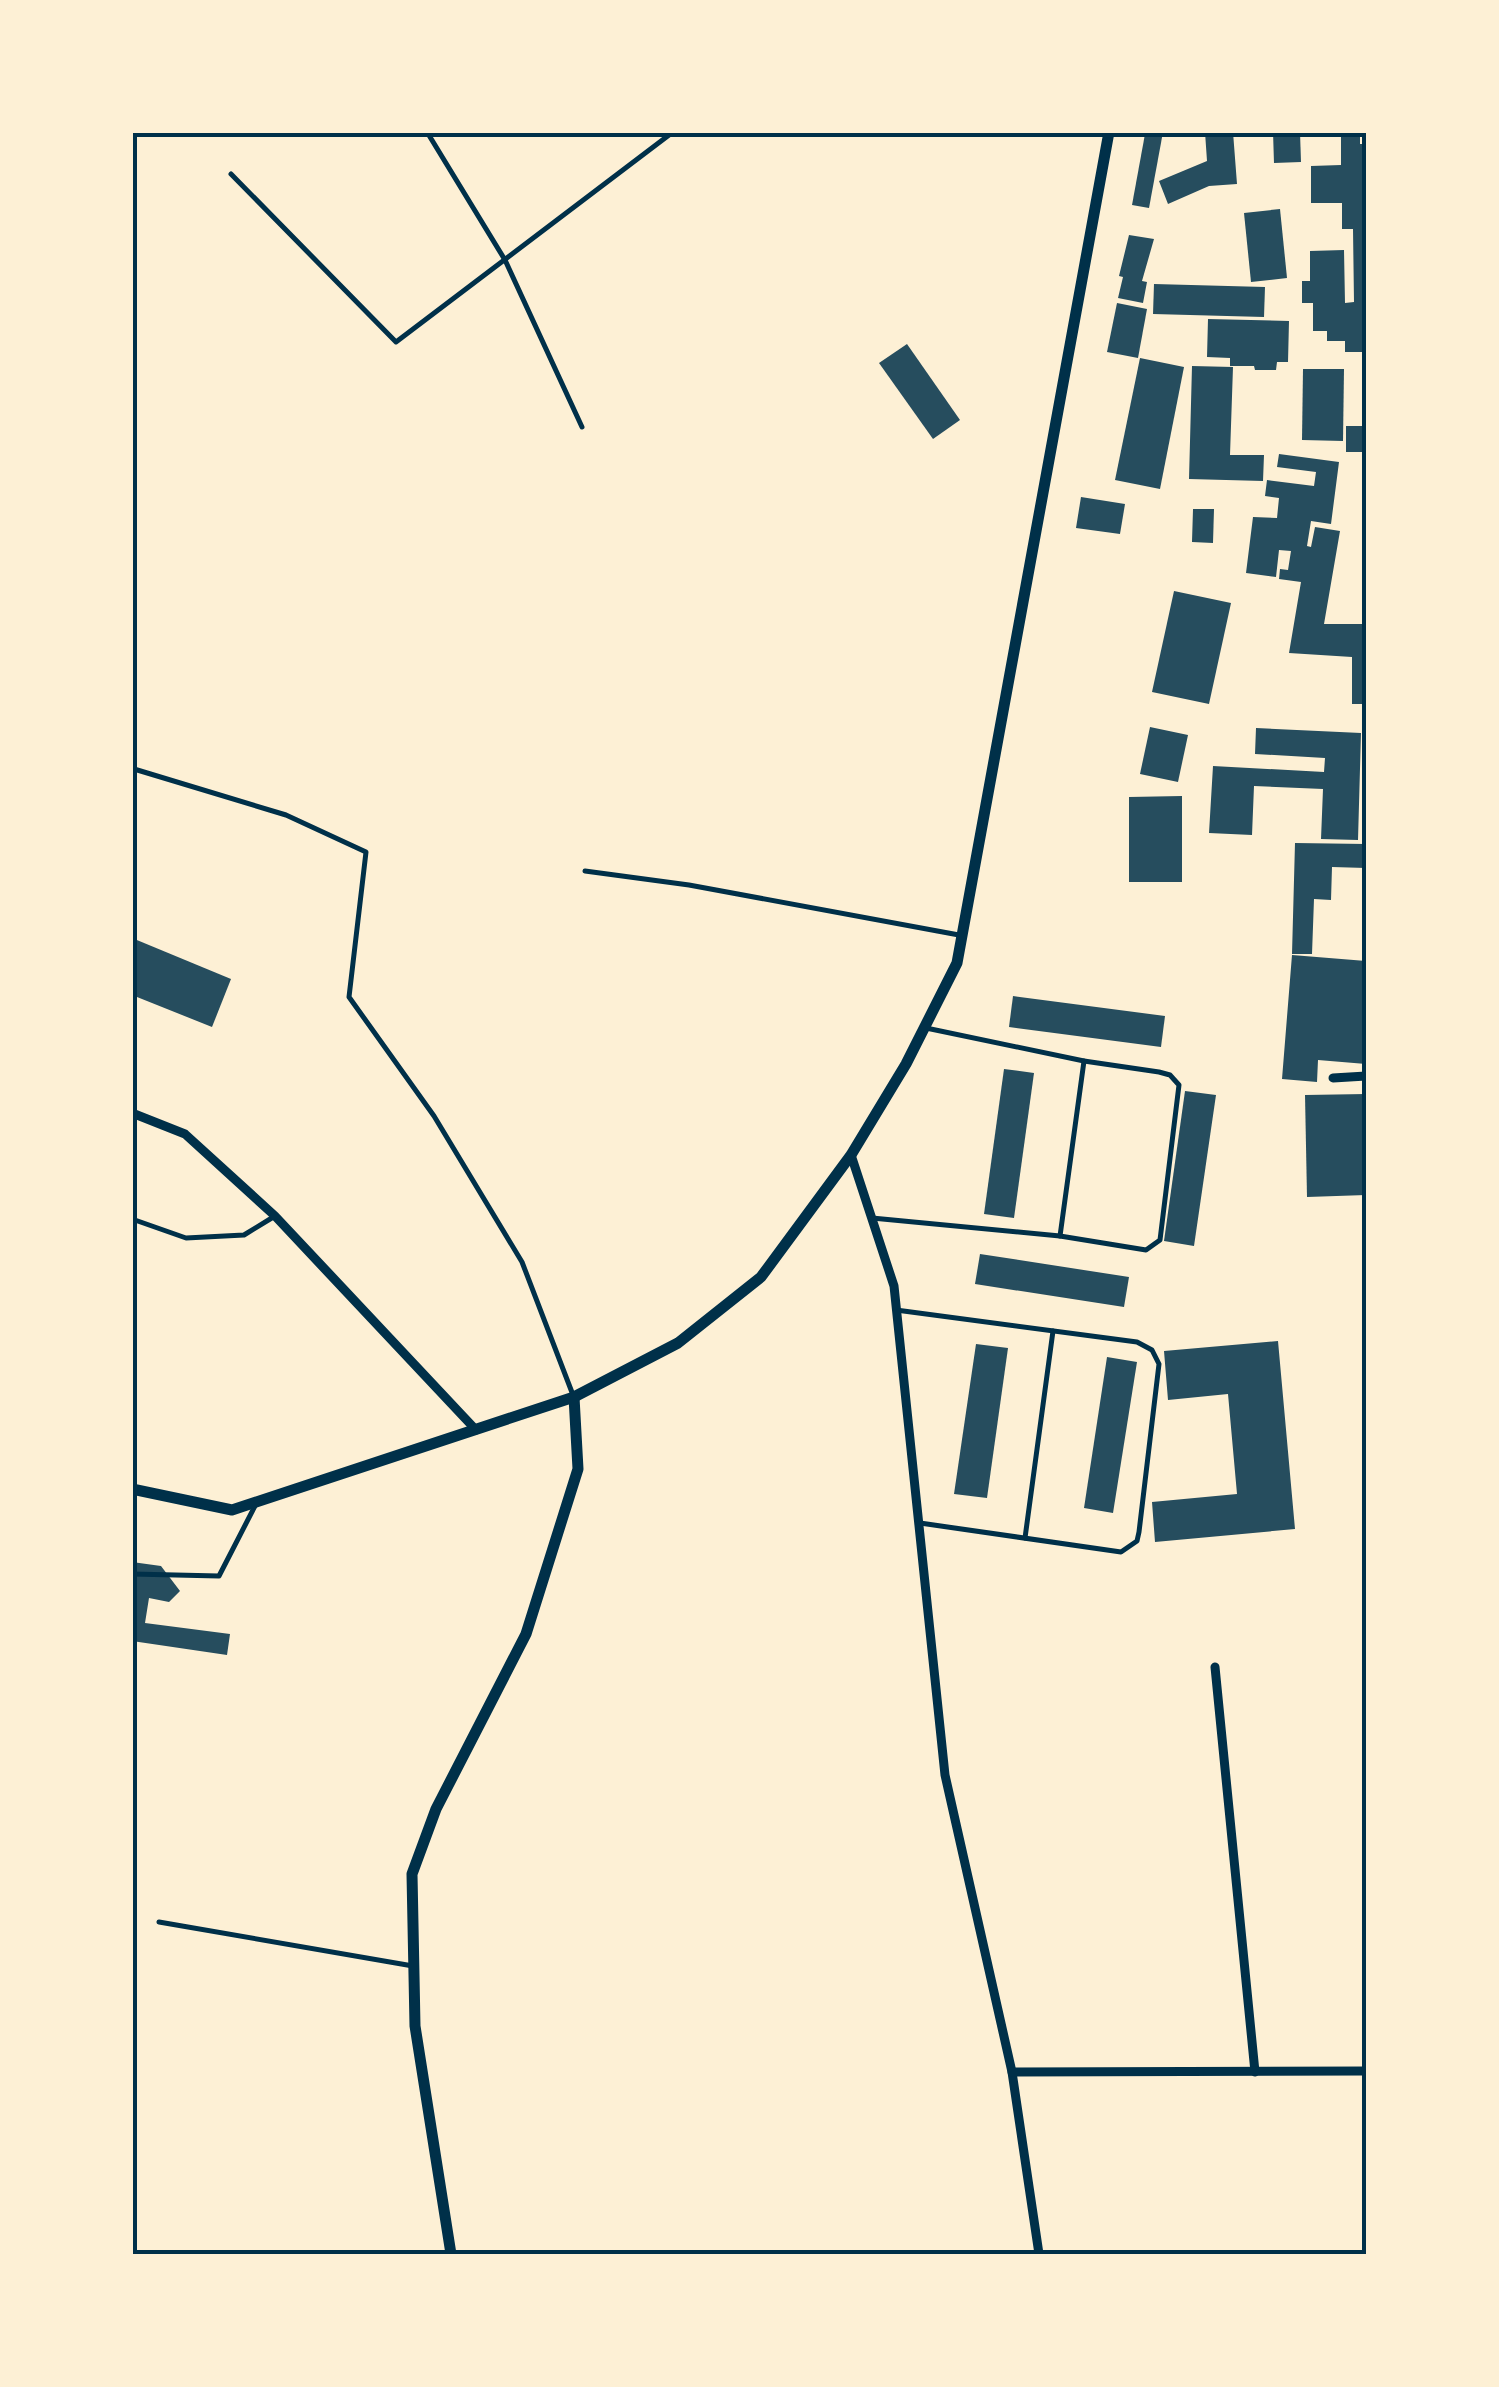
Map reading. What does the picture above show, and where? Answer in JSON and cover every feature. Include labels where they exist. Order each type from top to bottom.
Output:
[{"type":"street","points":[[132,1490],[232,1510],[574,1397],[678,1343],[761,1277],[851,1154],[957,963],[1109,132]]},
{"type":"street","points":[[1333,1078],[1366,1076]]},
{"type":"street","points":[[132,1112],[185,1134],[275,1216],[476,1430]]},
{"type":"street","points":[[851,1154],[894,1286],[945,1775],[1012,2072],[1039,2254]]},
{"type":"street","points":[[451,2254],[415,2026],[412,1874],[436,1809],[526,1634],[578,1469],[574,1397]]},
{"type":"street","points":[[1215,1667],[1255,2072]]},
{"type":"street","points":[[1012,2072],[1366,2072]]},
{"type":"lane","points":[[427,132],[504,260],[582,428]]},
{"type":"lane","points":[[231,174],[396,342],[673,132]]},
{"type":"lane","points":[[134,769],[286,815],[366,852],[349,997],[434,1116],[522,1262],[574,1397]]},
{"type":"lane","points":[[585,871],[962,936]]},
{"type":"lane","points":[[872,1218],[1060,1236],[1146,1250],[1160,1240],[1179,1085],[1170,1075],[924,1027]]},
{"type":"lane","points":[[1060,1236],[1084,1061]]},
{"type":"lane","points":[[132,1219],[186,1238],[244,1235],[275,1216]]},
{"type":"lane","points":[[896,1310],[1137,1342],[1152,1350],[1159,1364],[1139,1532],[1137,1541],[1121,1552],[920,1524]]},
{"type":"lane","points":[[1025,1538],[1053,1331]]},
{"type":"lane","points":[[132,1574],[220,1576],[257,1503]]},
{"type":"lane","points":[[159,1922],[412,1966]]},
{"type":"building","points":[[1163,132],[1149,208],[1132,205],[1145,134]]},
{"type":"building","points":[[1205,132],[1233,132],[1237,184],[1209,186],[1168,204],[1159,181],[1207,161]]},
{"type":"building","points":[[1273,132],[1300,132],[1301,162],[1274,163]]},
{"type":"building","points":[[1360,132],[1360,144],[1366,144],[1366,352],[1345,352],[1345,341],[1327,341],[1327,331],[1313,331],[1313,303],[1302,303],[1302,281],[1310,281],[1310,251],[1344,250],[1345,303],[1354,302],[1353,229],[1342,229],[1342,203],[1311,203],[1311,166],[1341,165],[1341,133]]},
{"type":"building","points":[[1280,209],[1287,278],[1251,282],[1244,213]]},
{"type":"building","points":[[1129,235],[1154,239],[1142,281],[1147,282],[1143,303],[1118,298]]},
{"type":"building","points":[[1154,284],[1265,287],[1264,317],[1153,314]]},
{"type":"building","points":[[1117,303],[1147,309],[1138,358],[1107,352]]},
{"type":"building","points":[[1208,319],[1289,321],[1288,362],[1277,362],[1276,370],[1255,370],[1254,366],[1230,366],[1230,358],[1207,357]]},
{"type":"building","points":[[907,344],[960,420],[933,439],[879,363]]},
{"type":"building","points":[[1140,358],[1184,367],[1160,489],[1115,480]]},
{"type":"building","points":[[1192,366],[1233,367],[1230,455],[1264,455],[1263,481],[1189,479]]},
{"type":"building","points":[[1303,369],[1344,369],[1343,441],[1302,440]]},
{"type":"building","points":[[1346,426],[1366,426],[1366,452],[1346,452]]},
{"type":"building","points":[[1279,454],[1339,462],[1331,524],[1311,521],[1307,546],[1311,547],[1315,527],[1340,531],[1324,624],[1366,624],[1366,704],[1352,704],[1352,657],[1289,653],[1301,582],[1279,579],[1280,569],[1288,570],[1291,551],[1279,550],[1276,577],[1246,573],[1253,517],[1277,518],[1279,498],[1265,496],[1267,480],[1314,486],[1316,472],[1277,467]]},
{"type":"building","points":[[1081,497],[1125,504],[1120,534],[1076,528]]},
{"type":"building","points":[[1193,509],[1214,509],[1213,543],[1192,542]]},
{"type":"building","points":[[1174,591],[1231,603],[1209,704],[1152,692]]},
{"type":"building","points":[[1150,727],[1188,735],[1178,782],[1140,774]]},
{"type":"building","points":[[1256,728],[1361,733],[1358,840],[1321,839],[1323,789],[1254,786],[1252,835],[1209,833],[1213,766],[1324,772],[1325,758],[1255,754]]},
{"type":"building","points":[[1182,796],[1182,882],[1129,882],[1129,797]]},
{"type":"building","points":[[1295,843],[1366,844],[1366,868],[1332,867],[1331,900],[1314,899],[1312,954],[1292,954]]},
{"type":"building","points":[[132,938],[231,979],[212,1027],[132,995]]},
{"type":"building","points":[[1292,955],[1366,961],[1366,1064],[1318,1060],[1317,1082],[1282,1079]]},
{"type":"building","points":[[1013,996],[1165,1016],[1161,1047],[1009,1027]]},
{"type":"building","points":[[1004,1069],[1034,1073],[1014,1218],[984,1214]]},
{"type":"building","points":[[1185,1091],[1216,1095],[1194,1246],[1164,1241]]},
{"type":"building","points":[[1366,1094],[1366,1195],[1307,1197],[1305,1095]]},
{"type":"building","points":[[980,1254],[1129,1277],[1124,1307],[975,1284]]},
{"type":"building","points":[[1278,1341],[1295,1529],[1155,1542],[1152,1502],[1237,1494],[1228,1394],[1168,1400],[1164,1351]]},
{"type":"building","points":[[976,1344],[1008,1348],[987,1498],[954,1494]]},
{"type":"building","points":[[1107,1357],[1137,1362],[1113,1513],[1084,1508]]},
{"type":"building","points":[[132,1562],[161,1566],[180,1591],[169,1602],[149,1598],[145,1623],[230,1634],[227,1655],[132,1641]]}]
